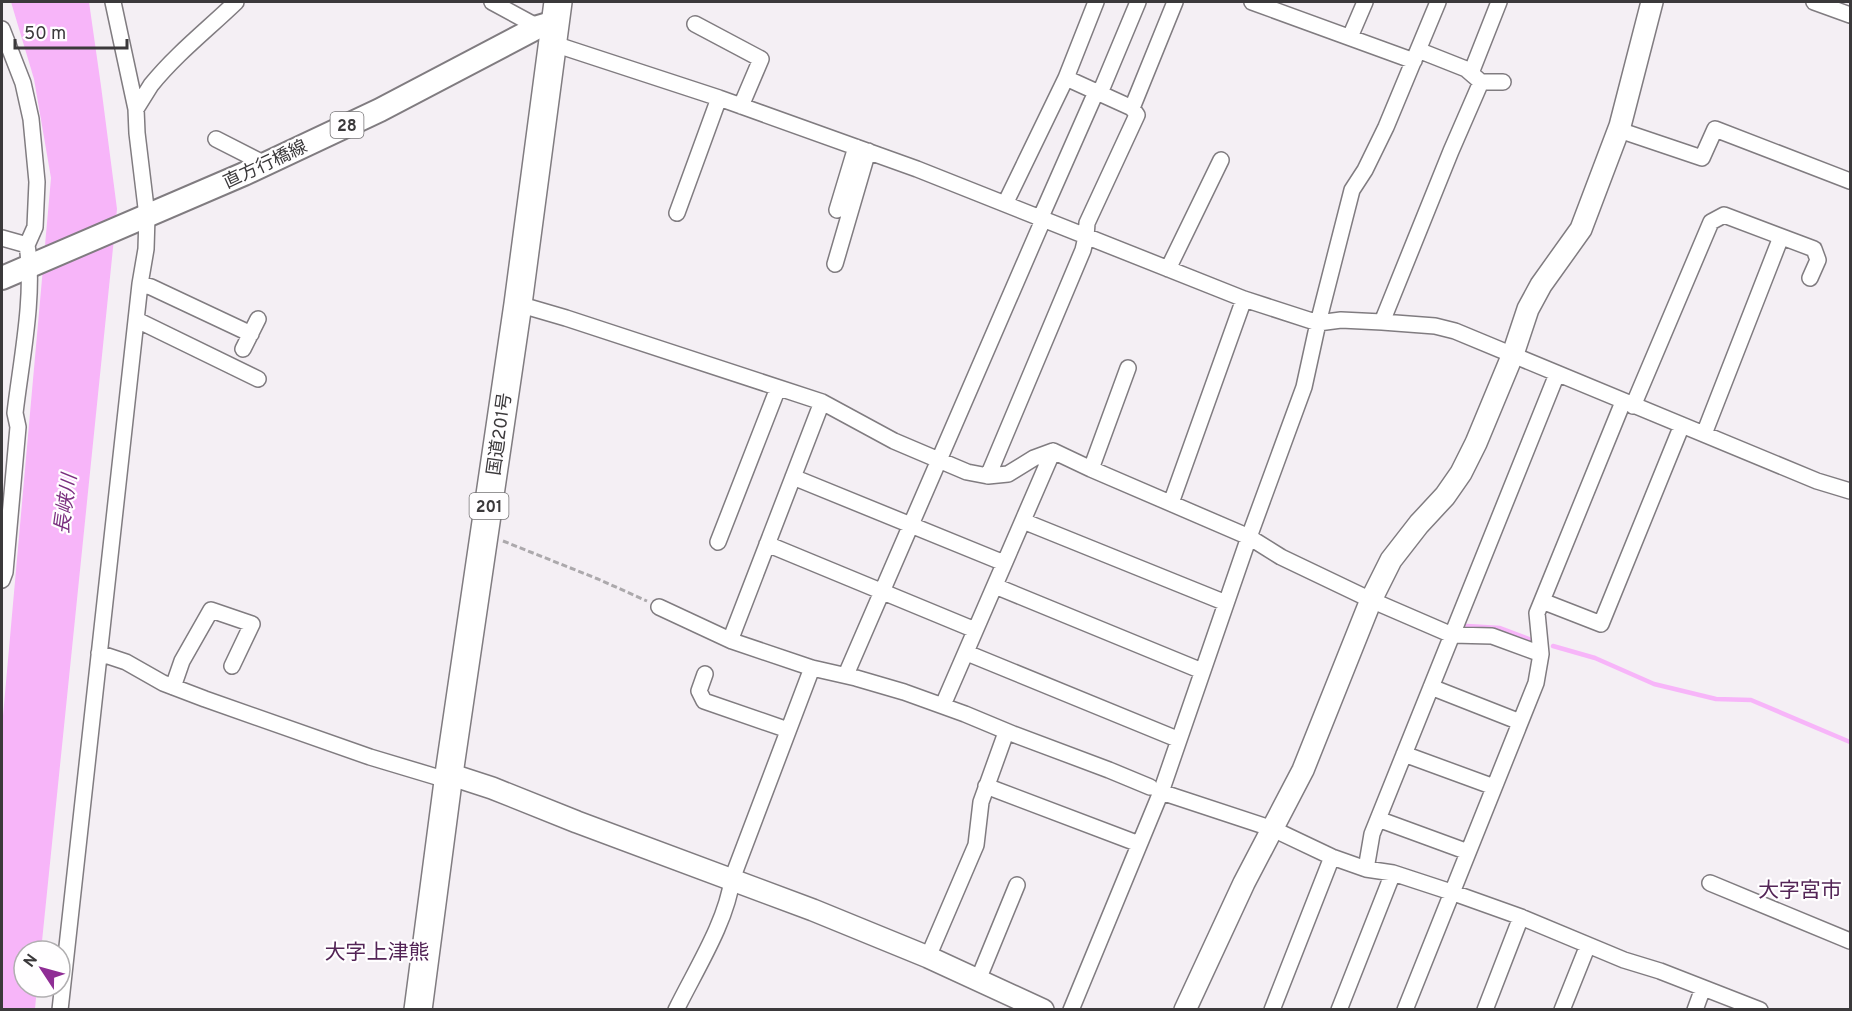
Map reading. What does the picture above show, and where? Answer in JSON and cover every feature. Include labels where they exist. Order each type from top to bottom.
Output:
[{"type":"highway","name":"国道201号","points":[[418,1010],[449,774],[519,304],[550,23]]},
{"type":"main road","name":"直方行橋線","points":[[2,278],[34,256],[141,219],[266,164],[380,110],[550,23]]},
{"type":"street","points":[[60,1010],[140,284],[146,249],[141,219],[136,110],[113,2]]},
{"type":"street","points":[[136,110],[151,86],[168,66],[236,2]]},
{"type":"street","points":[[492,2],[550,23],[719,98],[917,169],[1244,299],[1318,323],[1341,320],[1382,322],[1435,326],[1455,331],[1817,481],[1851,491]]},
{"type":"street","points":[[1005,204],[1066,78],[1096,2]]},
{"type":"street","points":[[848,670],[1041,219],[1138,2]]},
{"type":"street","points":[[1132,108],[1175,2]]},
{"type":"street","points":[[1252,2],[1350,37],[1416,56],[1476,77],[1503,82]]},
{"type":"street","points":[[1350,37],[1365,2]]},
{"type":"street","points":[[1071,1010],[1139,844],[1155,789],[1178,739],[1304,387],[1352,190],[1365,170],[1386,127],[1438,2]]},
{"type":"street","points":[[1382,322],[1444,170],[1499,2]]},
{"type":"street","points":[[1185,1010],[1244,883],[1303,770],[1371,600],[1391,560],[1419,524],[1445,496],[1461,473],[1513,354],[1532,301],[1581,229],[1619,130],[1652,2]]},
{"type":"street","points":[[1814,2],[1849,10]]},
{"type":"street","points":[[695,24],[761,58],[741,106]]},
{"type":"street","points":[[2,29],[23,83],[32,119],[37,182],[34,256],[15,413],[18,427],[5,572],[2,580]]},
{"type":"street","points":[[988,476],[1083,250],[1087,223],[1137,115],[1132,108],[1066,78]]},
{"type":"street","points":[[677,213],[719,98]]},
{"type":"street","points":[[1619,130],[1702,158],[1715,129],[1851,181]]},
{"type":"street","points":[[216,139],[266,164]]},
{"type":"street","points":[[837,210],[862,149]]},
{"type":"street","points":[[835,264],[862,149]]},
{"type":"street","points":[[1168,269],[1221,160]]},
{"type":"street","points":[[1405,1010],[1536,683],[1541,654],[1538,613],[1542,601],[1711,222],[1724,215],[1814,249],[1818,260],[1810,278]]},
{"type":"street","points":[[1704,434],[1781,237]]},
{"type":"street","points":[[2,238],[34,256]]},
{"type":"street","points":[[140,284],[151,286],[251,334]]},
{"type":"street","points":[[1171,503],[1244,299]]},
{"type":"street","points":[[519,304],[822,402],[894,441],[967,472],[988,476],[1008,474],[1034,458],[1053,451],[1249,537],[1281,557],[1452,635],[1492,636],[1541,654]]},
{"type":"street","points":[[243,349],[258,319]]},
{"type":"street","points":[[137,320],[258,379]]},
{"type":"street","points":[[1091,469],[1128,368]]},
{"type":"street","points":[[1366,868],[1372,834],[1557,374]]},
{"type":"street","points":[[718,542],[778,388]]},
{"type":"street","points":[[733,633],[822,402]]},
{"type":"street","points":[[1542,601],[1601,624],[1682,425]]},
{"type":"street","points":[[946,698],[1053,451]]},
{"type":"street","points":[[793,477],[1004,563]]},
{"type":"street","points":[[1023,521],[1226,603]]},
{"type":"street","points":[[767,544],[975,630]]},
{"type":"street","points":[[994,586],[1202,671]]},
{"type":"street","points":[[659,607],[732,641],[812,668],[904,692],[1155,789],[1273,829],[1332,857],[1366,868],[1394,873],[1521,917],[1760,1010]]},
{"type":"street","points":[[173,687],[182,661],[211,610],[252,624],[231,666]]},
{"type":"street","points":[[99,653],[126,662],[173,687],[370,757],[440,778],[449,774],[492,788],[813,910],[928,957],[1043,1010]]},
{"type":"street","points":[[966,653],[1178,739]]},
{"type":"street","points":[[676,1010],[730,896],[732,879],[812,668]]},
{"type":"street","points":[[705,674],[699,691],[704,701],[788,730]]},
{"type":"street","points":[[1431,687],[1521,722]]},
{"type":"street","points":[[928,957],[976,845],[981,802],[1004,738]]},
{"type":"street","points":[[1404,754],[1494,787]]},
{"type":"street","points":[[986,786],[1139,844]]},
{"type":"street","points":[[1378,819],[1467,852]]},
{"type":"street","points":[[1272,1010],[1332,857]]},
{"type":"street","points":[[1339,1010],[1394,873]]},
{"type":"street","points":[[1710,883],[1851,941]]},
{"type":"street","points":[[978,980],[1017,885]]},
{"type":"street","points":[[1485,1010],[1521,917]]},
{"type":"street","points":[[1562,1010],[1588,945]]},
{"type":"street","points":[[1695,1010],[1704,988]]},
{"type":"path","points":[[485,532],[659,607]]},
{"type":"water","name":"長峡川","points":[[11,2],[89,2],[117,209],[42,939],[12,939],[12,999],[36,999],[35,1009],[2,1010],[2,727],[51,178],[34,79]]},
{"type":"waterway","points":[[1467,626],[1500,628],[1529,639]]},
{"type":"waterway","points":[[1553,646],[1595,658],[1654,684],[1716,699],[1751,700],[1850,742]]},
{"type":"district","name":"大字宮市","points":[[1800,890]]},
{"type":"district","name":"大字上津熊","points":[[377,952]]}]
